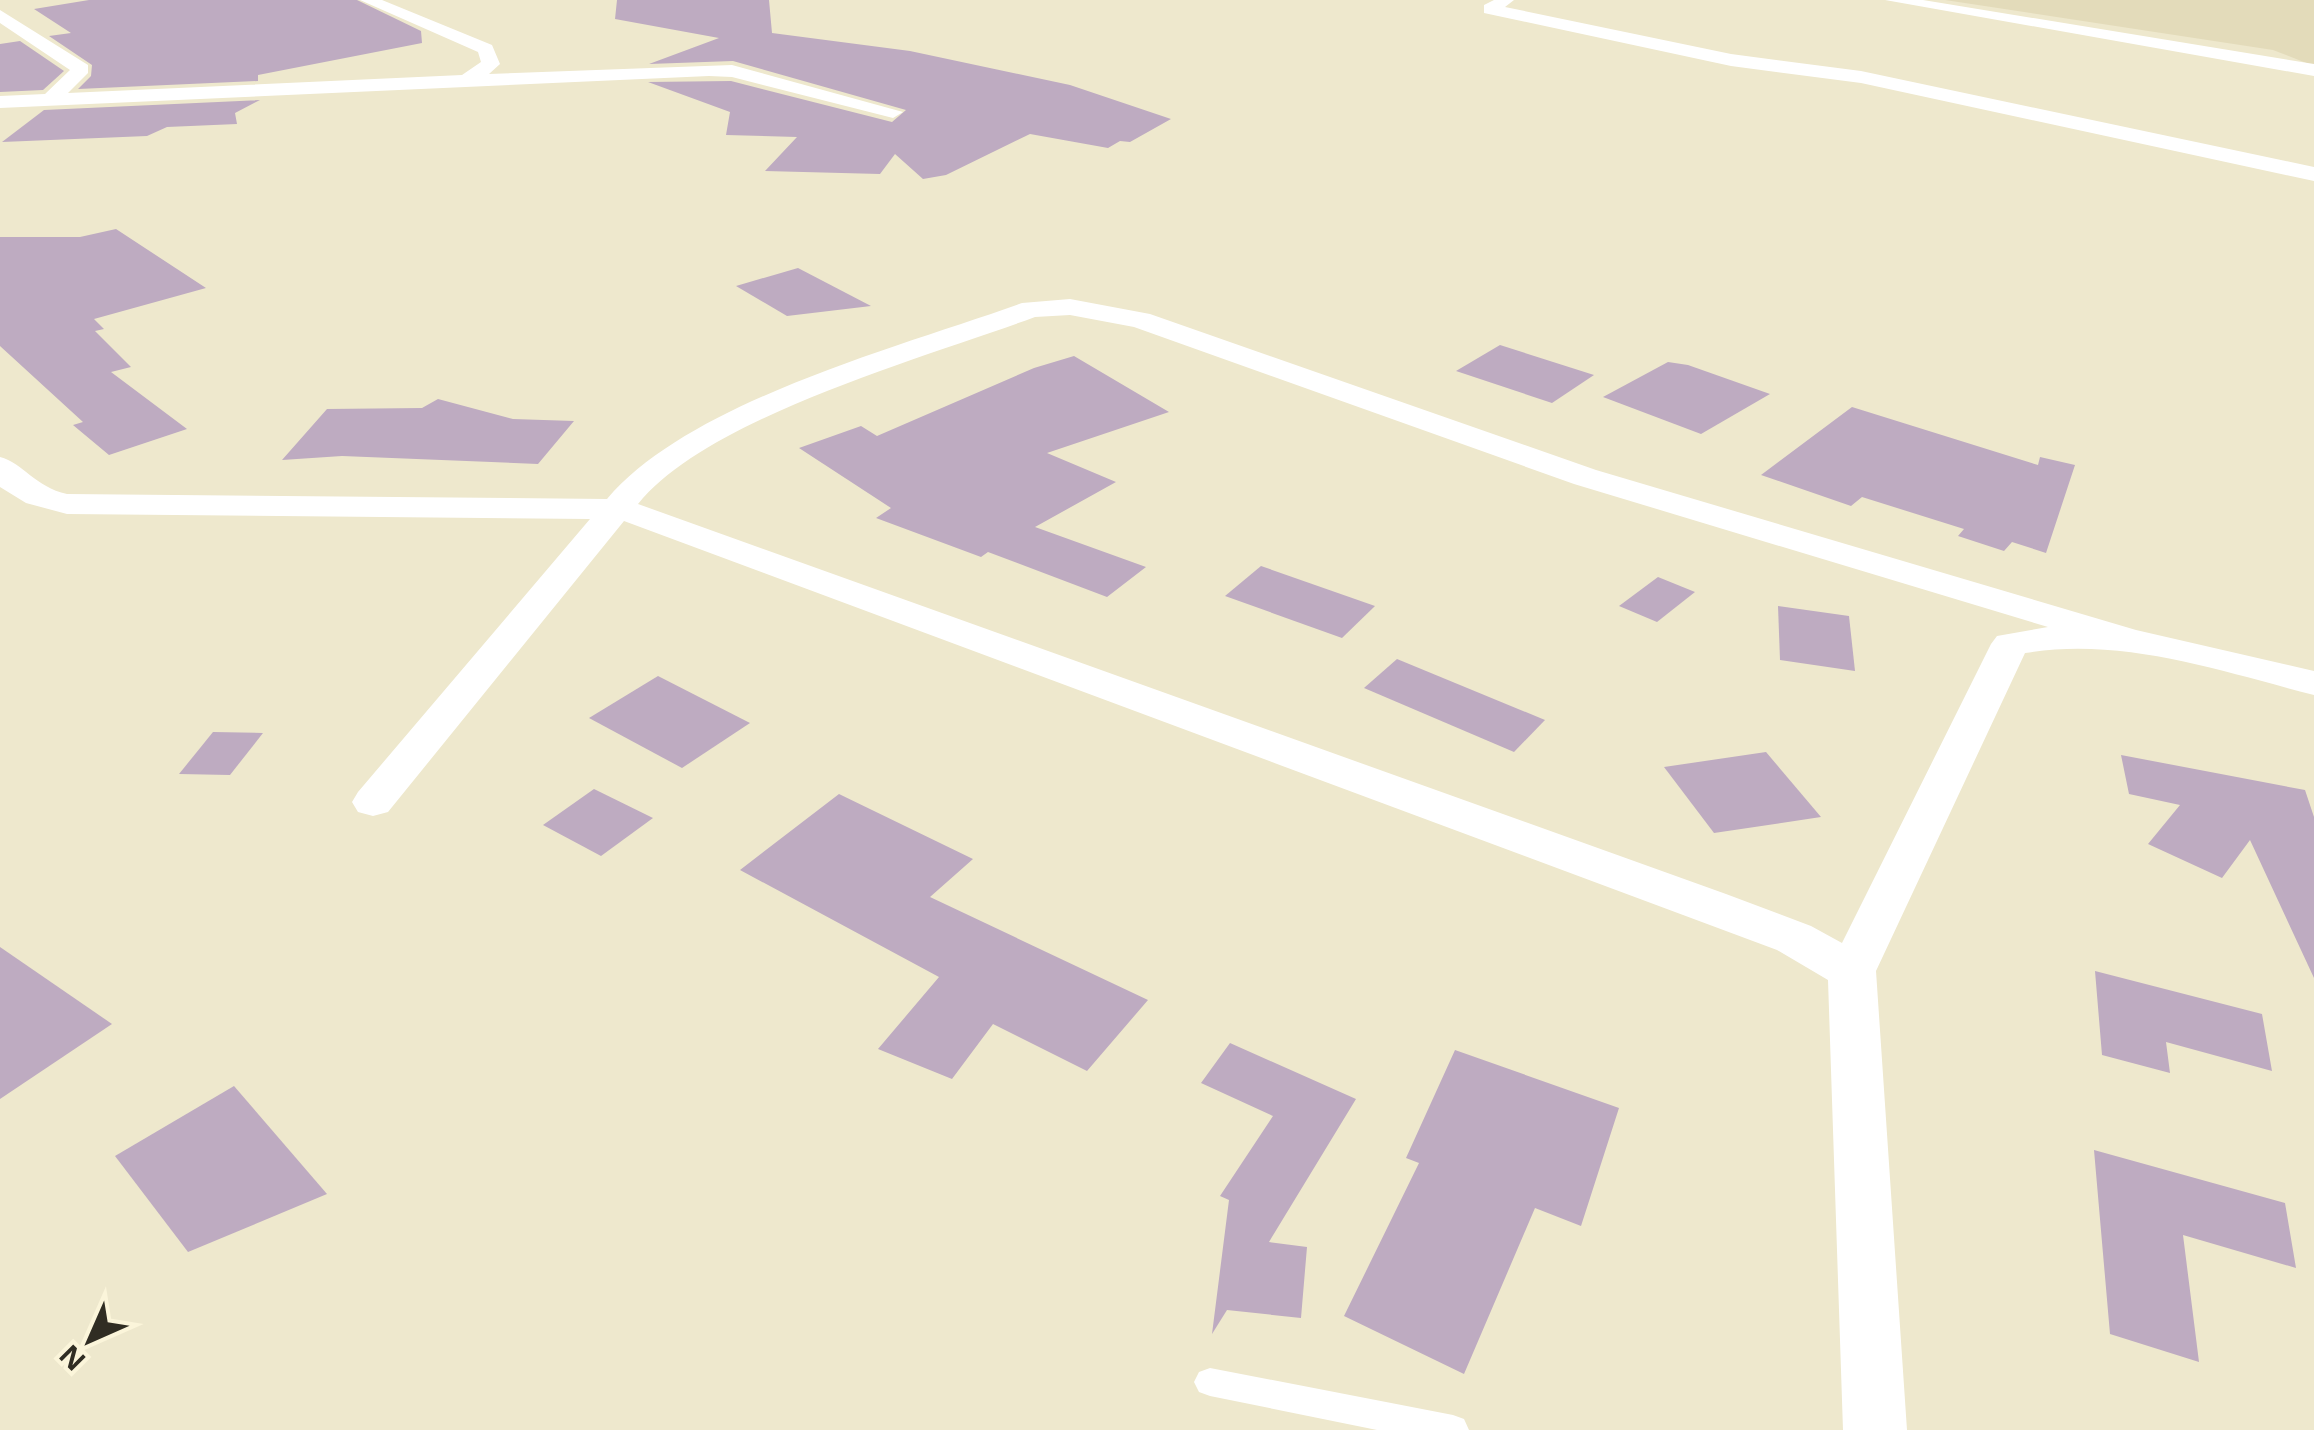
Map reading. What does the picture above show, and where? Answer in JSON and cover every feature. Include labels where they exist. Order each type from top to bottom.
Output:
[{"type":"street","points":[[368,0],[486,50],[491,64],[468,80]]},
{"type":"street","points":[[1506,0],[1490,9],[1731,60],[1862,77],[2314,174]]},
{"type":"street","points":[[1893,0],[2314,70]]},
{"type":"street","points":[[0,16],[81,69],[51,100]]},
{"type":"street","points":[[0,102],[732,71],[893,112]]},
{"type":"street","points":[[373,802],[620,509],[642,477],[747,413],[1031,309],[1070,307],[1140,320],[1585,477],[2122,636],[2314,683]]},
{"type":"street","points":[[0,467],[12,484],[34,497],[67,504],[620,509],[1710,905],[1794,938],[1852,971]]},
{"type":"street","points":[[1875,1430],[1852,971],[2010,644],[2052,634],[2122,636]]},
{"type":"lane","points":[[1210,1382],[1453,1430]]},
{"type":"shaded area","points":[[1945,0],[2314,0],[2314,66],[2273,50]]},
{"type":"building","points":[[89,0],[357,0],[421,31],[422,43],[258,75],[258,81],[78,89],[91,76],[92,65],[49,36],[71,33],[34,9]]},
{"type":"building","points":[[617,0],[769,0],[772,33],[910,51],[1070,85],[1171,119],[1130,142],[1120,141],[1108,148],[1030,134],[946,175],[923,179],[895,154],[880,174],[765,171],[797,137],[726,135],[730,112],[648,82],[731,81],[892,122],[906,110],[733,61],[649,64],[719,38],[615,19]]},
{"type":"building","points":[[20,41],[64,71],[43,90],[0,92],[0,44]]},
{"type":"building","points":[[260,100],[235,113],[237,124],[167,127],[147,136],[2,142],[44,110]]},
{"type":"building","points":[[116,229],[206,288],[94,319],[104,329],[95,331],[131,367],[111,372],[187,429],[109,455],[73,425],[83,422],[0,346],[0,237],[80,237]]},
{"type":"building","points":[[798,268],[871,306],[787,316],[736,286]]},
{"type":"building","points":[[1500,345],[1594,375],[1552,403],[1456,371]]},
{"type":"building","points":[[1074,356],[1169,412],[1047,453],[1116,482],[1035,527],[1146,567],[1107,597],[988,552],[981,557],[876,518],[891,508],[799,448],[861,426],[877,436],[1034,368]]},
{"type":"building","points":[[1668,362],[1688,365],[1770,394],[1701,434],[1603,397]]},
{"type":"building","points":[[438,399],[513,419],[574,421],[538,464],[342,456],[282,460],[327,409],[422,408]]},
{"type":"building","points":[[1852,407],[2038,465],[2040,457],[2075,465],[2046,553],[2012,542],[2004,551],[1958,536],[1964,529],[1862,497],[1851,506],[1761,475]]},
{"type":"building","points":[[1261,566],[1375,606],[1342,638],[1225,596]]},
{"type":"building","points":[[1658,577],[1695,592],[1657,622],[1619,606]]},
{"type":"building","points":[[1778,606],[1849,616],[1855,671],[1780,660]]},
{"type":"building","points":[[1397,659],[1545,720],[1514,752],[1364,688]]},
{"type":"building","points":[[658,676],[750,723],[682,768],[589,718]]},
{"type":"building","points":[[213,732],[263,733],[230,775],[179,774]]},
{"type":"building","points":[[1766,752],[1821,817],[1714,833],[1664,767]]},
{"type":"building","points":[[2121,755],[2305,790],[2314,817],[2314,978],[2250,840],[2222,878],[2148,844],[2180,805],[2129,794]]},
{"type":"building","points":[[594,789],[653,818],[601,856],[543,825]]},
{"type":"building","points":[[839,794],[973,859],[930,897],[1148,1000],[1087,1071],[993,1024],[952,1079],[878,1049],[939,977],[740,870]]},
{"type":"building","points":[[0,947],[112,1024],[0,1099]]},
{"type":"building","points":[[2095,971],[2262,1014],[2272,1071],[2166,1042],[2170,1073],[2102,1055]]},
{"type":"building","points":[[1230,1043],[1356,1099],[1269,1242],[1307,1247],[1301,1318],[1227,1310],[1212,1334],[1229,1200],[1220,1196],[1273,1116],[1201,1083]]},
{"type":"building","points":[[1455,1050],[1619,1108],[1581,1226],[1535,1208],[1464,1374],[1344,1316],[1419,1163],[1406,1158]]},
{"type":"building","points":[[234,1086],[327,1194],[188,1252],[115,1156]]},
{"type":"building","points":[[2094,1150],[2285,1203],[2296,1268],[2183,1235],[2199,1362],[2110,1334]]}]
